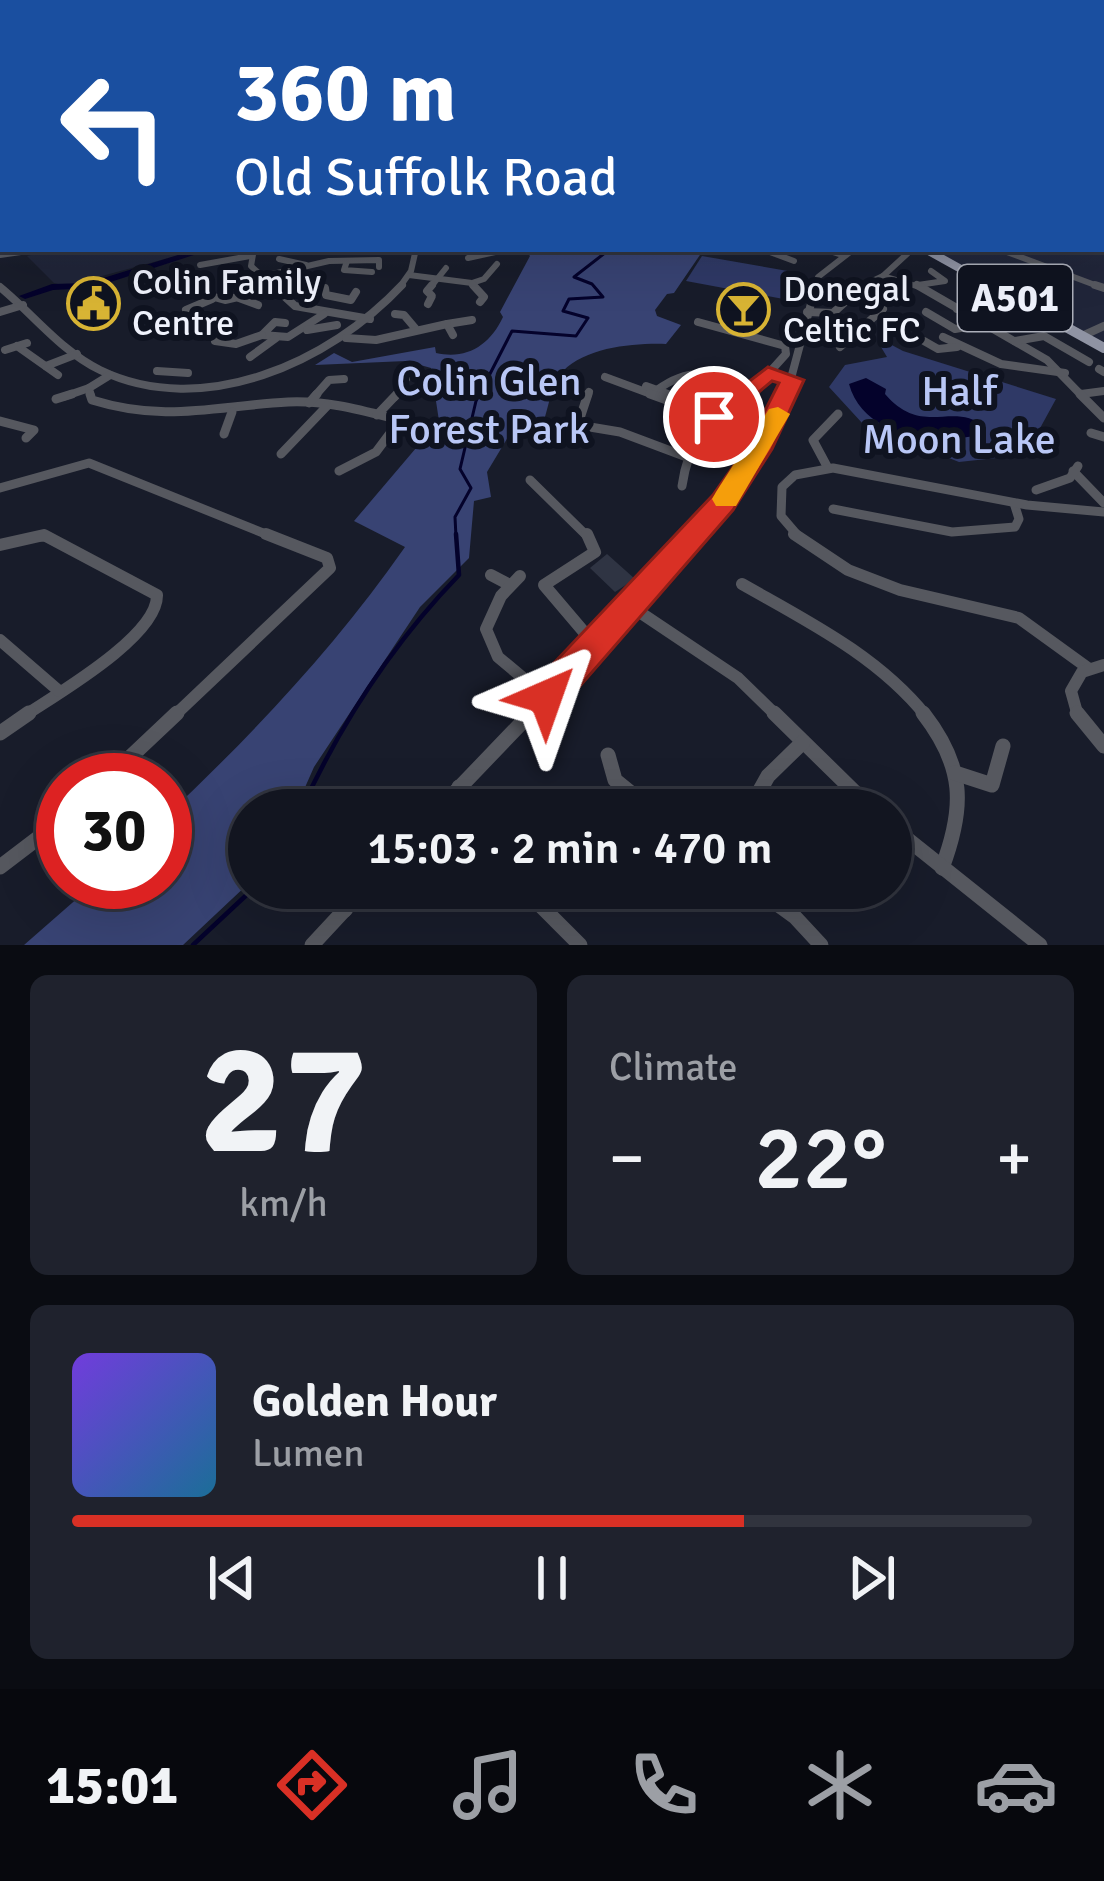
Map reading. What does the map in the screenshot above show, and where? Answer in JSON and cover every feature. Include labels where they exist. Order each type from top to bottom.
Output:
[{"type":"main road","name":"A501","points":[[931,252],[1104,348]]},
{"type":"street","points":[[200,266],[220,265],[228,254],[252,252],[251,266],[295,306],[370,319]]},
{"type":"street","points":[[0,287],[77,354],[110,375],[169,385],[222,382],[275,371],[346,338],[409,275],[415,252]]},
{"type":"street","points":[[420,285],[484,279],[499,256],[486,252],[468,258]]},
{"type":"street","points":[[770,252],[794,261]]},
{"type":"street","points":[[460,787],[632,608],[739,481],[792,380],[818,278],[848,252]]},
{"type":"street","points":[[807,312],[833,314],[860,286],[884,276],[905,254],[893,252]]},
{"type":"street","points":[[1007,252],[1104,288]]},
{"type":"street","points":[[279,259],[306,266]]},
{"type":"street","points":[[264,276],[344,259],[379,260],[376,269],[344,270],[344,259]]},
{"type":"street","points":[[295,268],[302,278],[321,275]]},
{"type":"street","points":[[428,304],[434,282],[446,268]]},
{"type":"street","points":[[918,285],[945,281],[931,272]]},
{"type":"street","points":[[409,275],[434,282]]},
{"type":"street","points":[[884,276],[918,285],[1015,341],[1065,374],[1104,418]]},
{"type":"street","points":[[222,283],[236,283],[243,297],[259,305]]},
{"type":"street","points":[[472,283],[478,296]]},
{"type":"street","points":[[189,294],[212,299],[243,297],[277,288]]},
{"type":"street","points":[[314,291],[325,288],[326,296]]},
{"type":"street","points":[[295,306],[326,296],[351,300],[356,292]]},
{"type":"street","points":[[186,310],[212,299]]},
{"type":"street","points":[[0,311],[22,305]]},
{"type":"street","points":[[957,309],[1000,307]]},
{"type":"street","points":[[840,347],[883,309],[879,308]]},
{"type":"street","points":[[926,311],[955,329],[983,324]]},
{"type":"street","points":[[307,330],[324,314]]},
{"type":"street","points":[[394,314],[404,316],[415,328]]},
{"type":"street","points":[[826,314],[861,327]]},
{"type":"street","points":[[346,338],[376,340],[415,328],[472,320]]},
{"type":"street","points":[[215,340],[236,344],[262,335],[274,321]]},
{"type":"street","points":[[682,487],[683,456],[690,442],[786,354],[785,346],[698,322]]},
{"type":"street","points":[[447,324],[453,334]]},
{"type":"street","points":[[255,353],[276,338],[337,325]]},
{"type":"street","points":[[1082,336],[1104,326]]},
{"type":"street","points":[[262,335],[276,338]]},
{"type":"street","points":[[1015,341],[1044,336],[1090,362]]},
{"type":"street","points":[[957,347],[938,349],[918,342],[939,338],[1016,370],[1065,374]]},
{"type":"street","points":[[5,350],[22,345],[58,375]]},
{"type":"street","points":[[46,366],[77,354]]},
{"type":"street","points":[[646,386],[662,392],[676,374],[694,370],[750,388]]},
{"type":"street","points":[[157,371],[184,373],[169,385]]},
{"type":"street","points":[[768,374],[792,380]]},
{"type":"street","points":[[56,399],[110,375]]},
{"type":"street","points":[[683,456],[620,432],[577,427],[590,389],[608,375],[714,417]]},
{"type":"street","points":[[377,415],[392,401],[402,377]]},
{"type":"street","points":[[309,403],[329,380],[344,379]]},
{"type":"street","points":[[89,388],[92,400],[123,412],[184,417],[283,402],[309,403],[401,423],[367,460],[339,471]]},
{"type":"street","points":[[1082,394],[1104,391]]},
{"type":"street","points":[[280,450],[326,406]]},
{"type":"street","points":[[224,434],[232,412]]},
{"type":"street","points":[[828,468],[813,440],[838,414]]},
{"type":"street","points":[[0,421],[34,430],[26,438]]},
{"type":"street","points":[[0,431],[12,425]]},
{"type":"street","points":[[1090,433],[1104,437]]},
{"type":"street","points":[[0,488],[89,463],[327,557],[329,568],[323,576],[135,753]]},
{"type":"street","points":[[1088,668],[1019,619],[879,584],[799,540],[782,516],[780,492],[795,475],[828,468],[894,476],[1013,503],[1104,512]]},
{"type":"street","points":[[1036,490],[1070,478],[1075,468],[1104,502]]},
{"type":"street","points":[[550,477],[533,483],[587,534],[595,552],[544,585],[595,645]]},
{"type":"street","points":[[833,509],[952,532],[1015,526],[1019,519],[1013,503]]},
{"type":"street","points":[[0,545],[44,535],[156,591],[158,604],[149,620],[0,733]]},
{"type":"street","points":[[491,575],[515,580],[486,622],[488,649],[546,697]]},
{"type":"street","points":[[742,584],[849,644],[927,721],[955,773],[958,823],[942,868]]},
{"type":"street","points":[[632,608],[738,678],[852,789]]},
{"type":"street","points":[[0,640],[59,691]]},
{"type":"street","points":[[1104,665],[1076,677],[1072,697],[1083,724],[1104,746]]},
{"type":"street","points":[[761,789],[803,742]]},
{"type":"street","points":[[955,773],[992,785],[1003,746]]},
{"type":"street","points":[[608,755],[606,767],[626,789]]},
{"type":"street","points":[[0,867],[36,840]]},
{"type":"street","points":[[912,843],[1040,945]]},
{"type":"street","points":[[544,909],[580,945]]},
{"type":"street","points":[[784,909],[821,945]]},
{"type":"street","points":[[312,945],[345,910]]},
{"type":"shaded area","points":[[44,252],[187,253],[65,286],[54,283],[27,256]]},
{"type":"shaded area","points":[[937,252],[1104,252],[1104,342]]},
{"type":"shaded area","name":"Half Moon Lake","points":[[866,378],[886,389],[885,394],[912,414],[973,420],[985,427],[984,433],[925,438],[886,427],[857,402],[849,384]]},
{"type":"green space","name":"Colin Glen Forest Park","points":[[527,252],[702,252],[674,293],[667,294],[655,310],[657,316],[681,325],[666,344],[626,346],[573,363],[560,375],[545,417],[517,422],[487,472],[491,497],[474,501],[469,558],[420,607],[314,767],[304,789],[228,789],[228,903],[183,945],[24,945],[65,909],[192,909],[192,791],[292,688],[405,547],[354,521],[439,421],[431,368],[406,361],[315,365],[334,353],[352,362],[435,347],[436,353],[447,355],[467,352],[491,335],[503,317],[500,312],[530,256]]},
{"type":"green space","points":[[702,256],[799,273],[789,300],[686,281]]},
{"type":"green space","name":"Half Moon Lake","points":[[888,343],[1056,399],[1033,441],[996,458],[959,462],[863,424],[829,387],[845,365],[887,357],[881,347]]},
{"type":"building","points":[[607,554],[635,579],[615,592],[590,568]]},
{"type":"waterway","points":[[456,537],[455,517],[471,488],[460,469],[476,401],[512,331],[576,336],[588,318],[563,311],[569,299],[603,297],[592,284],[574,277],[606,252]]},
{"type":"waterway","points":[[25,296],[52,287],[88,286],[195,253]]},
{"type":"waterway","points":[[312,789],[370,686],[459,575],[456,534]]},
{"type":"waterway","points":[[193,945],[232,909]]},
{"type":"slow traffic","points":[[726,499],[778,414]]},
{"type":"place","name":"Colin Family Centre","points":[[93,303]]},
{"type":"place","name":"Donegal Celtic FC","points":[[744,310]]},
{"type":"route","points":[[546,697],[632,608],[723,502],[759,449],[792,380],[768,374],[714,417]]}]
